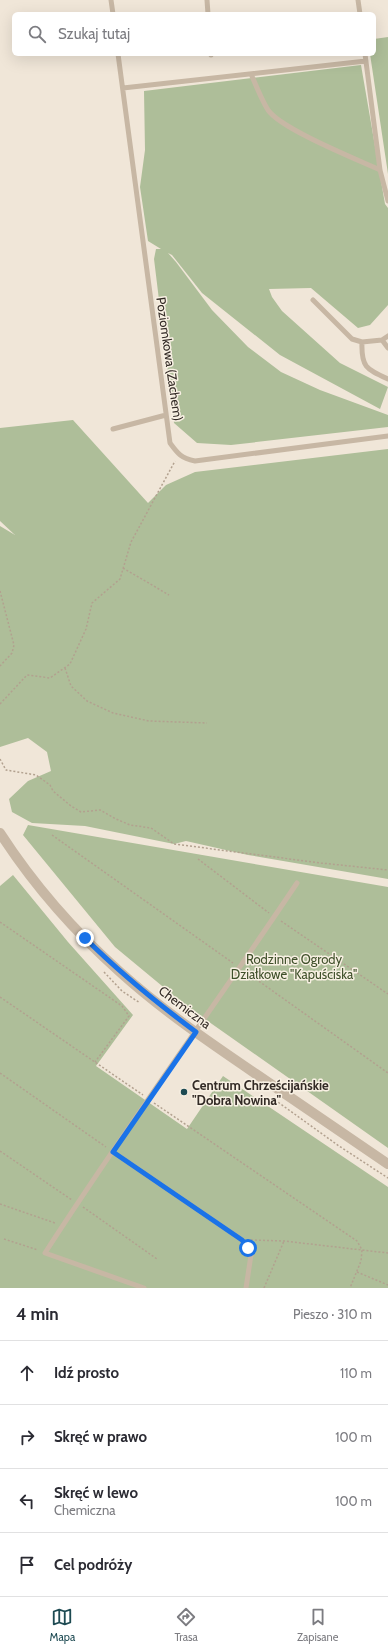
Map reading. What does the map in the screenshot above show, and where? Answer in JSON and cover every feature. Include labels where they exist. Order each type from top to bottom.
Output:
[{"type":"street","name":"Chemiczna","points":[[0,833],[22,864],[85,938],[126,978],[156,1003],[196,1032],[388,1164]]},
{"type":"lane","points":[[111,0],[113,12]]},
{"type":"lane","points":[[207,0],[208,12]]},
{"type":"lane","points":[[358,0],[360,12]]},
{"type":"lane","name":"Poziomkowa (Zachem)","points":[[118,56],[170,443],[177,453]]},
{"type":"lane","points":[[365,56],[380,170],[388,201]]},
{"type":"lane","points":[[123,88],[366,61]]},
{"type":"lane","points":[[251,74],[268,110],[281,122],[348,156],[380,170]]},
{"type":"lane","points":[[313,300],[352,339],[362,342],[382,340],[388,336]]},
{"type":"lane","points":[[382,340],[388,348]]},
{"type":"lane","points":[[362,342],[361,352],[364,366],[369,371],[388,379]]},
{"type":"lane","points":[[113,429],[166,415]]},
{"type":"lane","points":[[177,453],[185,459],[195,461],[388,436]]},
{"type":"lane","points":[[144,1288],[45,1253],[297,883]]},
{"type":"lane","points":[[113,1152],[242,1240],[251,1255],[246,1288]]},
{"type":"path","points":[[0,704],[27,675],[50,678],[70,664],[86,629],[92,603],[120,579],[131,542],[174,464],[177,453]]},
{"type":"path","points":[[123,568],[151,583],[169,595]]},
{"type":"path","points":[[0,591],[14,645],[12,653],[0,666]]},
{"type":"path","points":[[65,668],[71,686],[87,701],[112,714],[149,721],[207,723]]},
{"type":"path","points":[[0,759],[6,770],[36,775],[50,785],[53,791],[70,806],[81,812],[100,810],[116,820],[130,825],[151,828],[174,844],[388,870]]},
{"type":"path","points":[[52,835],[388,1073]]},
{"type":"path","points":[[198,859],[274,916],[388,994]]},
{"type":"path","points":[[0,922],[122,1006],[126,1011],[129,1016],[95,1063]]},
{"type":"path","points":[[0,997],[357,1241],[362,1250],[357,1272],[350,1288]]},
{"type":"path","points":[[0,1073],[113,1152]]},
{"type":"path","points":[[274,1100],[339,1146],[388,1178]]},
{"type":"path","points":[[0,1204],[62,1226]]},
{"type":"path","points":[[4,1239],[45,1253]]},
{"type":"path","points":[[242,1240],[284,1241],[388,1253]]},
{"type":"path","points":[[264,1288],[284,1241]]},
{"type":"path","points":[[357,1272],[388,1286]]},
{"type":"green space","points":[[388,37],[388,174],[370,56],[376,56],[376,39]]},
{"type":"green space","points":[[361,65],[385,204],[388,208],[388,305],[370,325],[358,328],[311,288],[269,289],[272,297],[282,311],[340,363],[388,387],[380,409],[280,355],[202,293],[172,255],[168,253],[212,310],[248,347],[281,372],[320,390],[388,415],[388,427],[231,445],[197,443],[174,423],[154,259],[156,249],[161,249],[148,241],[140,187],[145,150],[144,91]]},
{"type":"green space","points":[[73,420],[148,503],[166,485],[195,472],[388,449],[388,879],[248,855],[186,841],[174,844],[85,826],[32,823],[12,812],[9,799],[28,781],[51,771],[47,752],[28,738],[0,747],[0,526],[15,535],[0,521],[0,428]]},
{"type":"green space","name":"Rodzinne Ogrody Działkowe \"Kapuściska\"","points":[[28,825],[388,887],[388,1148],[185,1005],[115,947],[23,835]]},
{"type":"green space","points":[[13,875],[68,942],[133,1015],[96,1066],[187,1129],[223,1076],[388,1187],[388,1288],[0,1288],[0,886]]},
{"type":"place","name":"Centrum Chrześcijańskie \"Dobra Nowina\"","points":[[184,1092]]},
{"type":"route","points":[[85,938],[121,973],[156,1003],[196,1032],[113,1152],[242,1240],[248,1248]]}]
